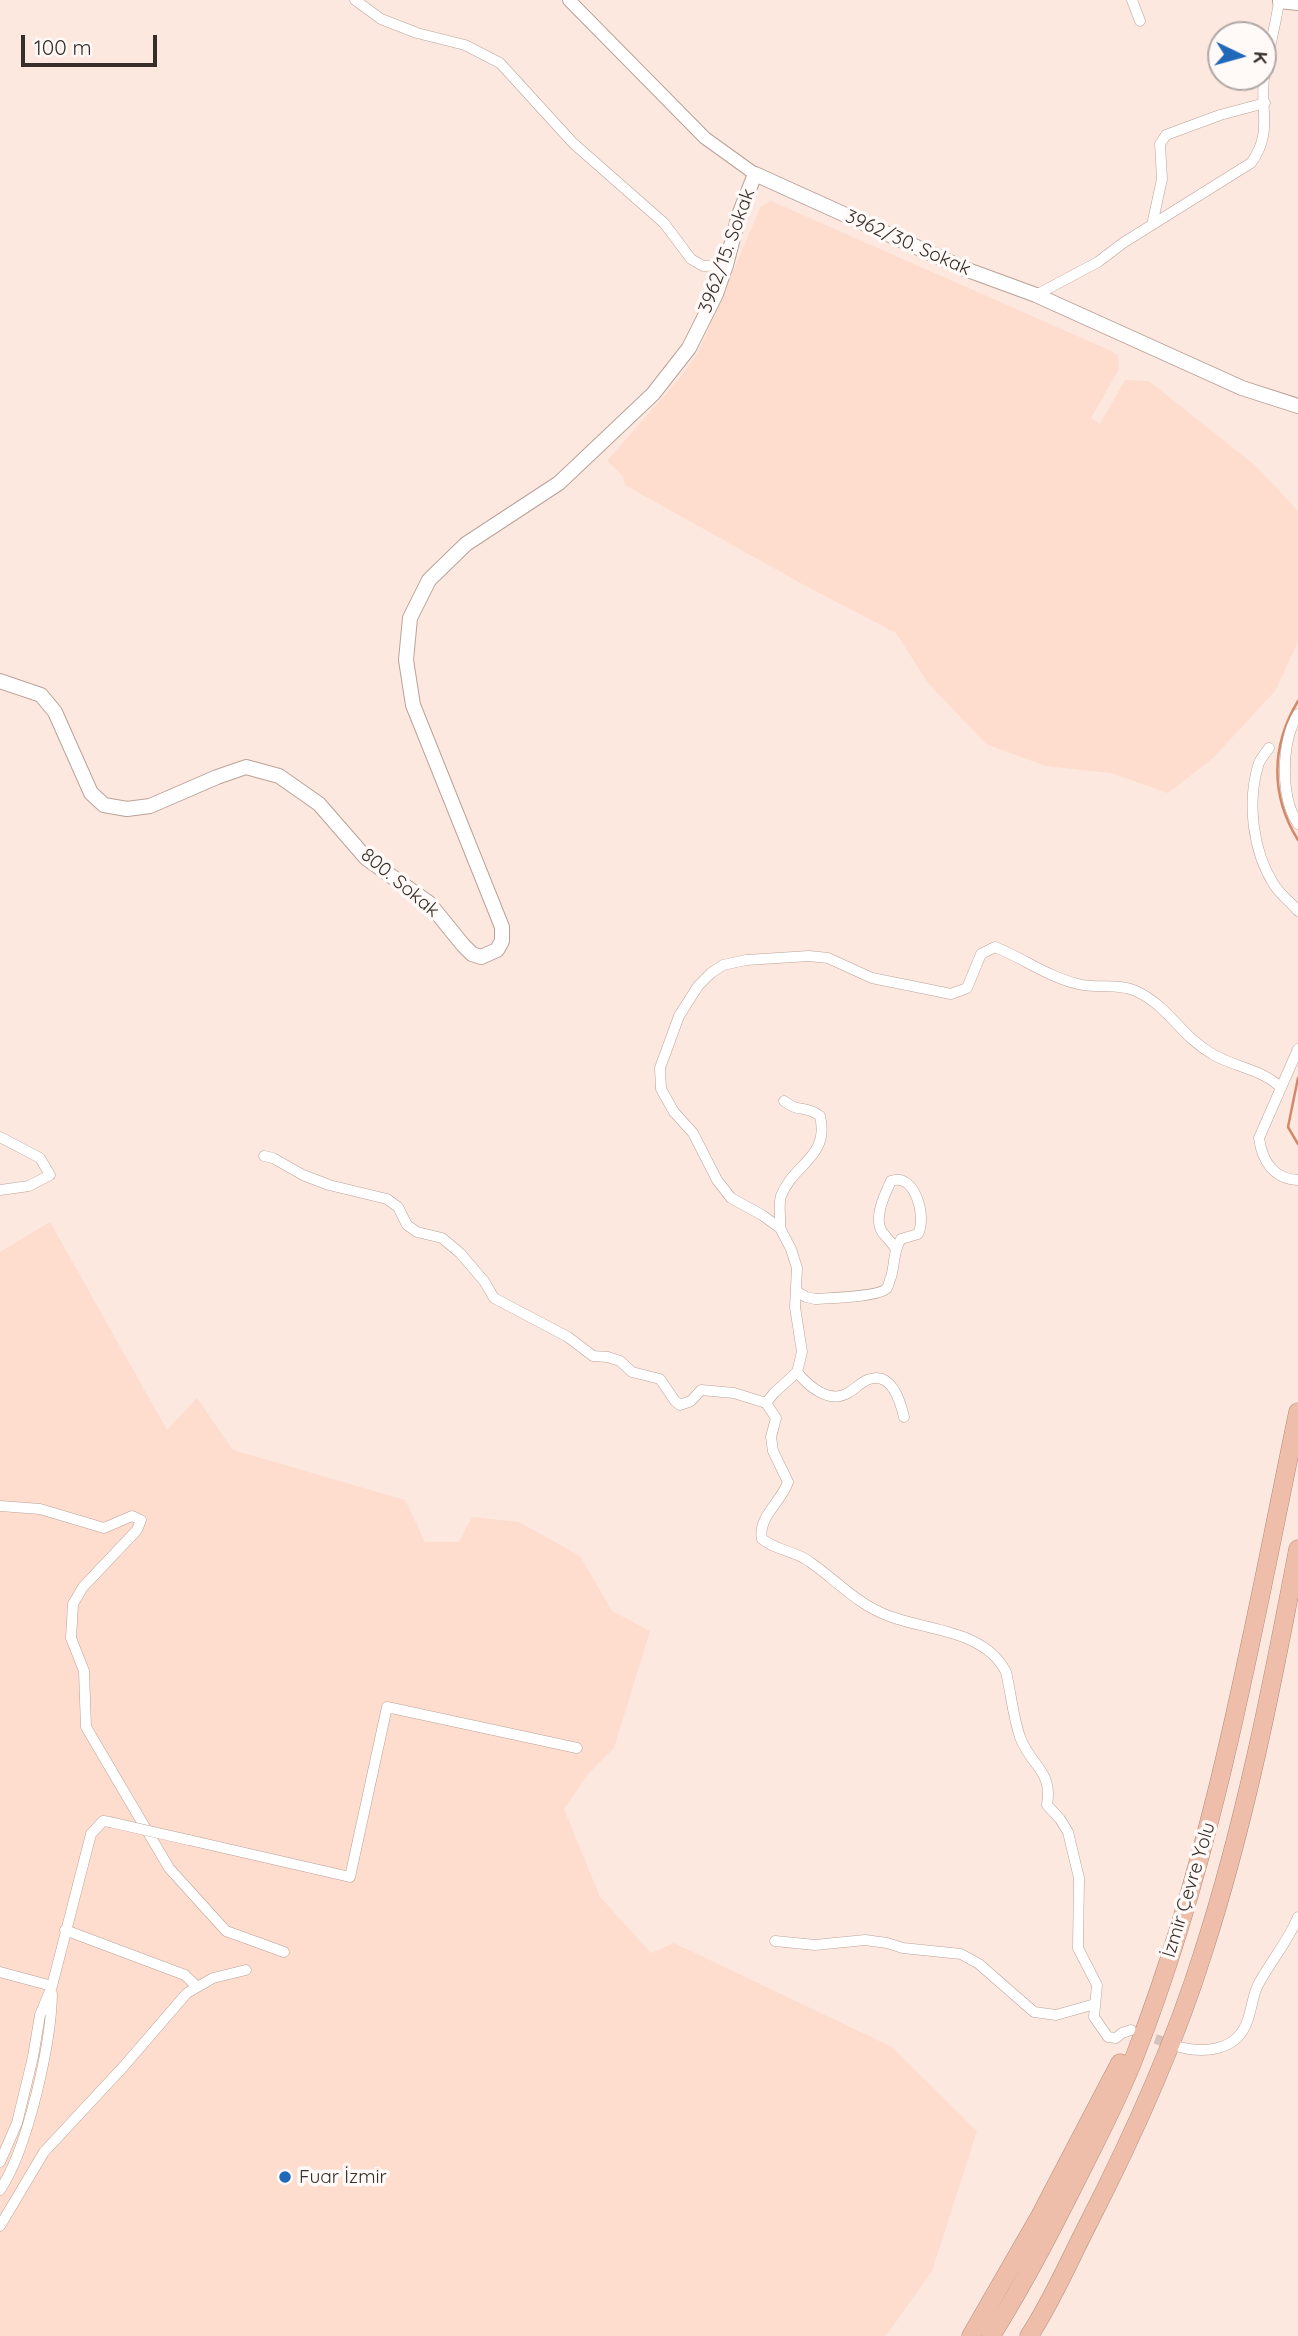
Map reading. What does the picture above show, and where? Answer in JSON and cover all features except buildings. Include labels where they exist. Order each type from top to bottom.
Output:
[{"type":"highway","name":"İzmir Çevre Yolu","points":[[991,2336],[1016,2295],[1099,2136],[1136,2054],[1171,1952],[1202,1855],[1229,1742],[1298,1412]]},
{"type":"highway","name":"İzmir Çevre Yolu","points":[[1029,2336],[1122,2154],[1170,2046],[1202,1956],[1231,1854],[1268,1704],[1298,1549]]},
{"type":"highway","points":[[971,2336],[1040,2216],[1127,2050],[1171,1952]]},
{"type":"main road","name":"3962/15. Sokak","points":[[559,483],[653,394],[689,348],[716,294],[755,174]]},
{"type":"main road","name":"3962/30. Sokak","points":[[755,174],[953,264],[1036,295],[1242,388],[1298,406]]},
{"type":"main road","name":"800. Sokak","points":[[0,681],[41,695],[55,712],[90,793],[104,805],[127,809],[150,806],[246,767],[279,776],[319,804],[366,858],[429,903],[472,954],[481,957],[489,955],[497,950],[502,941],[502,927],[413,705],[405,660],[410,618],[429,580],[466,544],[559,483]]},
{"type":"street","points":[[355,0],[381,19],[417,33],[464,45],[500,63],[573,143],[664,223],[691,259],[703,266],[726,265]]},
{"type":"street","name":"3962/30. Sokak","points":[[569,0],[705,138],[755,174]]},
{"type":"street","points":[[1132,0],[1140,22]]},
{"type":"street","points":[[1036,295],[1098,262],[1123,243],[1251,163],[1259,152],[1266,130],[1264,83],[1279,1],[1298,4]]},
{"type":"street","points":[[1152,225],[1162,179],[1160,144],[1166,135],[1220,115],[1265,103]]},
{"type":"street","points":[[1298,714],[1287,750],[1284,772],[1287,797],[1298,824]]},
{"type":"street","points":[[1269,748],[1258,764],[1254,795],[1254,838],[1272,881],[1284,899],[1298,911]]},
{"type":"street","points":[[780,1228],[731,1198],[717,1180],[693,1133],[674,1112],[661,1089],[660,1068],[679,1016],[698,986],[712,973],[731,962],[809,956],[828,958],[872,978],[951,994],[967,988],[981,954],[995,947],[1075,984],[1092,988],[1133,989],[1164,1009],[1185,1035],[1199,1046],[1237,1066],[1270,1079],[1281,1088]]},
{"type":"street","points":[[1298,1049],[1259,1138],[1261,1153],[1273,1172],[1290,1180],[1298,1180]]},
{"type":"street","points":[[766,1403],[797,1372],[803,1352],[795,1307],[797,1268],[780,1228],[779,1199],[785,1186],[821,1142],[822,1134],[820,1116],[811,1109],[793,1109],[784,1101]]},
{"type":"street","points":[[0,1137],[40,1158],[50,1175],[29,1186],[0,1190]]},
{"type":"street","points":[[264,1156],[330,1185],[387,1199],[398,1207],[407,1225],[417,1232],[442,1238],[460,1253],[484,1281],[494,1298],[546,1324],[589,1350],[593,1356],[620,1361],[632,1372],[660,1379],[680,1405],[691,1401],[701,1390],[734,1393],[766,1403],[776,1418],[771,1437],[773,1451],[788,1482],[784,1494],[762,1524],[762,1539],[776,1549],[808,1560],[840,1586],[888,1616],[950,1632],[979,1645],[1002,1663],[1019,1734],[1028,1754],[1047,1779],[1047,1805],[1068,1832],[1079,1878],[1078,1948],[1097,1984],[1094,2017],[1108,2037],[1116,2038],[1131,2030]]},
{"type":"street","points":[[796,1291],[815,1299],[880,1293],[887,1288],[895,1248],[901,1239],[918,1234],[922,1226],[922,1211],[916,1195],[902,1181],[895,1179],[891,1181],[884,1197],[879,1224],[895,1248]]},
{"type":"street","points":[[797,1372],[806,1384],[833,1396],[846,1394],[867,1380],[877,1378],[892,1385],[900,1399],[904,1417]]},
{"type":"street","points":[[0,1506],[40,1509],[104,1528],[132,1516],[141,1520],[137,1530],[83,1587],[73,1604],[71,1638],[84,1671],[86,1727],[169,1868],[226,1931],[284,1952]]},
{"type":"street","points":[[0,2162],[17,2123],[40,2015],[52,1986],[91,1834],[103,1821],[350,1877],[387,1707],[577,1748]]},
{"type":"street","points":[[1176,2046],[1199,2052],[1213,2050],[1224,2047],[1238,2036],[1247,2024],[1258,1984],[1298,1917]]},
{"type":"street","points":[[65,1930],[185,1975],[197,1987]]},
{"type":"street","points":[[775,1941],[815,1945],[865,1940],[902,1948],[961,1954],[979,1964],[1034,2012],[1056,2015],[1095,2004]]},
{"type":"street","points":[[0,2226],[44,2152],[187,1993],[213,1978],[246,1970]]},
{"type":"street","points":[[0,1972],[52,1986]]},
{"type":"street","points":[[0,2190],[8,2178],[31,2116],[51,2015],[52,1986]]},
{"type":"shaded area","points":[[771,201],[1118,355],[1119,369],[1091,418],[1100,424],[1125,380],[1149,381],[1257,467],[1298,511],[1298,642],[1275,691],[1213,758],[1168,793],[1111,773],[1046,766],[986,744],[928,683],[896,633],[625,485],[623,476],[607,461],[679,379],[698,353],[761,206]]},
{"type":"shaded area","points":[[50,1222],[167,1430],[197,1398],[233,1450],[405,1500],[425,1542],[459,1542],[472,1517],[519,1522],[580,1556],[612,1611],[650,1631],[614,1748],[588,1774],[564,1809],[600,1897],[651,1953],[674,1943],[892,2047],[977,2131],[932,2271],[886,2336],[0,2336],[0,1252]]},
{"type":"waterway","points":[[1298,701],[1283,735],[1277,771],[1282,806],[1298,840]]},
{"type":"waterway","points":[[1298,1078],[1288,1127],[1298,1144]]},
{"type":"tunnel","points":[[1141,2034],[1173,2045]]},
{"type":"place","name":"Fuar İzmir","points":[[285,2177]]}]
